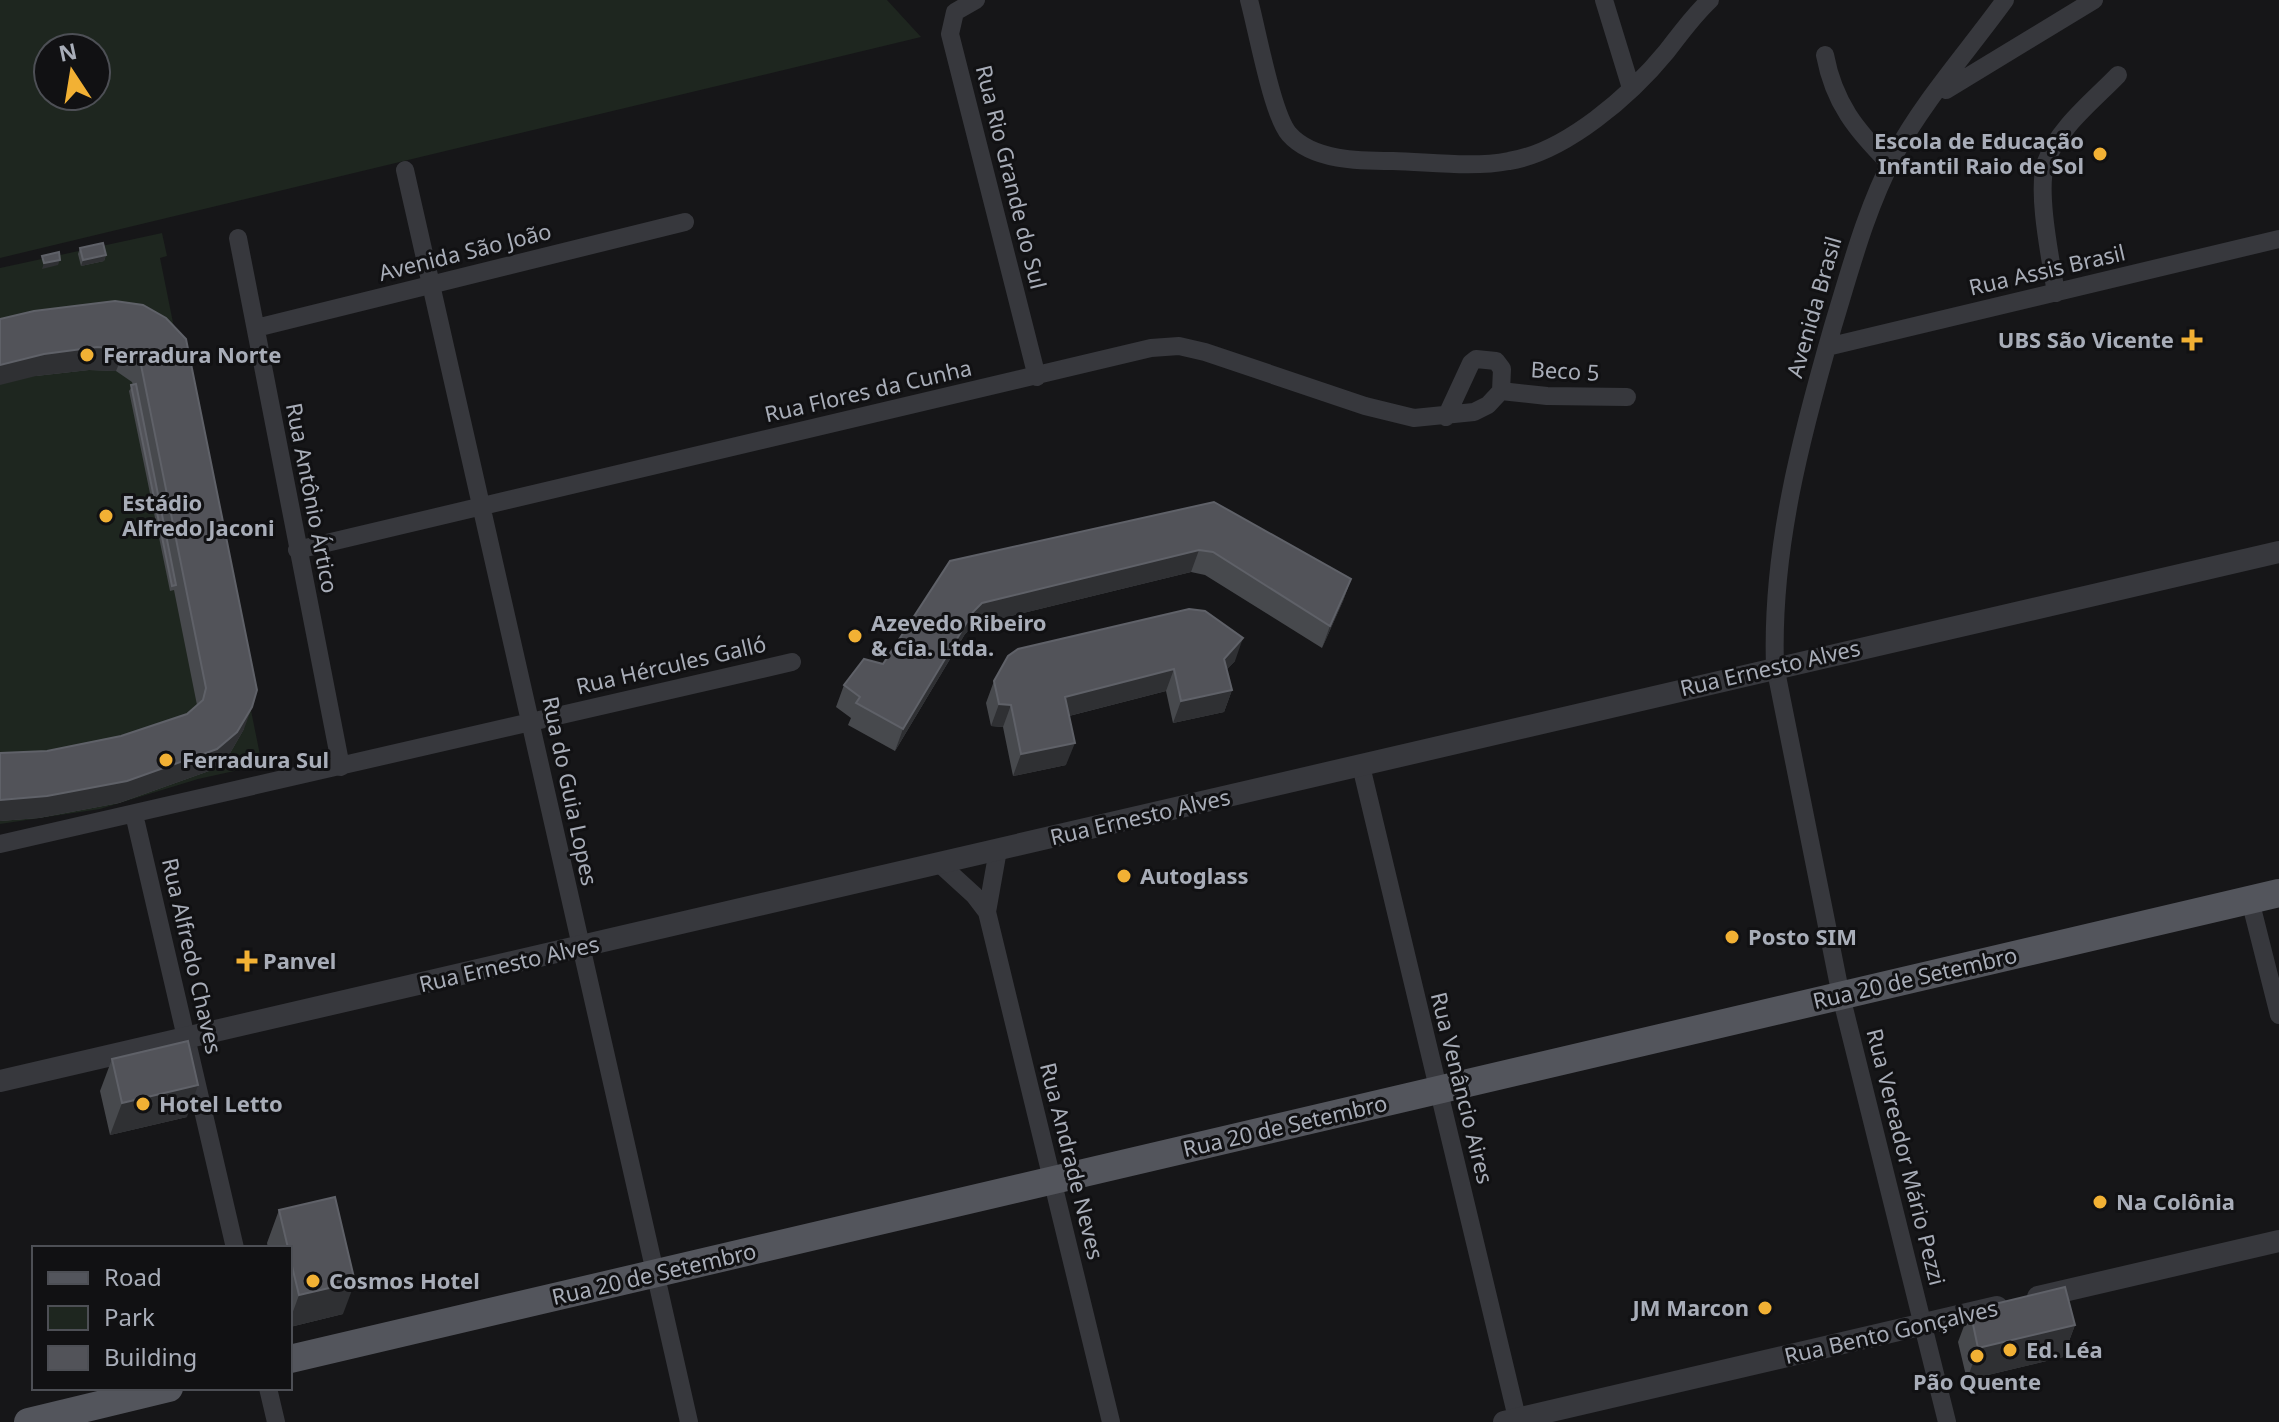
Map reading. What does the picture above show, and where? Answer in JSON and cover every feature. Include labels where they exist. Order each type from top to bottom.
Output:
[{"type":"main road","name":"Rua 20 de Setembro","points":[[292,1359],[2279,893]]},
{"type":"main road","points":[[28,1422],[161,1390]]},
{"type":"street","name":"Rua Rio Grande do Sul","points":[[976,0],[955,12],[950,34],[1037,377]]},
{"type":"street","points":[[1249,0],[1288,133],[1299,143],[1339,158],[1506,162],[1537,155],[1582,128],[1631,88],[1710,0]]},
{"type":"street","points":[[1604,0],[1631,88]]},
{"type":"street","name":"Avenida Brasil","points":[[1775,666],[1774,627],[1786,509],[1827,347],[1862,228],[1890,164],[2005,0]]},
{"type":"street","points":[[1934,98],[2094,0]]},
{"type":"street","points":[[1825,55],[1835,97],[1844,113],[1890,164]]},
{"type":"street","points":[[2056,293],[2044,212],[2045,164],[2059,139],[2118,75]]},
{"type":"street","name":"Rua do Guia Lopes","points":[[405,170],[532,722],[579,948],[689,1422]]},
{"type":"street","name":"Avenida São João","points":[[256,328],[685,222]]},
{"type":"street","name":"Rua Antônio Ártico","points":[[238,238],[341,767]]},
{"type":"street","name":"Rua Assis Brasil","points":[[1827,347],[2279,239]]},
{"type":"street","name":"Rua Flores da Cunha","points":[[297,550],[1151,348],[1179,346],[1205,352],[1365,406],[1414,418],[1446,417],[1488,405],[1501,391]]},
{"type":"street","points":[[1446,417],[1458,397],[1465,372],[1476,359],[1496,361],[1502,369],[1501,391]]},
{"type":"street","name":"Beco 5","points":[[1501,391],[1547,396],[1627,397]]},
{"type":"street","name":"Rua Ernesto Alves","points":[[0,1081],[1361,766],[1775,666],[2279,552]]},
{"type":"street","name":"Rua Hércules Galló","points":[[0,844],[792,662]]},
{"type":"street","name":"Rua Vereador Mário Pezzi","points":[[1775,666],[1841,996],[1947,1422]]},
{"type":"street","name":"Rua Venâncio Aires","points":[[1361,766],[1439,1090],[1513,1421]]},
{"type":"street","name":"Rua Alfredo Chaves","points":[[134,814],[235,1246]]},
{"type":"street","name":"Rua Andrade Neves","points":[[998,850],[987,912],[1111,1422]]},
{"type":"street","name":"Rua Andrade Neves","points":[[940,864],[974,895],[987,912]]},
{"type":"street","points":[[2250,900],[2279,1015]]},
{"type":"street","name":"Rua Bento Gonçalves","points":[[1513,1421],[2279,1241]]},
{"type":"street","points":[[268,1390],[276,1422]]},
{"type":"green space","points":[[0,0],[887,0],[921,37],[0,258]]},
{"type":"green space","name":"Estádio Alfredo Jaconi","points":[[162,233],[167,256],[160,258],[262,765],[198,779],[100,809],[0,824],[0,268]]},
{"type":"building","points":[[103,243],[106,255],[83,260],[80,248]]},
{"type":"building","points":[[59,252],[60,260],[44,263],[42,256]]},
{"type":"building","points":[[115,301],[143,305],[166,318],[186,339],[257,690],[252,707],[237,732],[217,749],[127,781],[47,796],[0,800],[0,753],[47,751],[121,736],[187,714],[203,700],[206,688],[140,360],[125,349],[97,347],[44,354],[0,365],[0,319],[34,311]]},
{"type":"building","points":[[136,384],[176,585],[172,586],[131,385]]},
{"type":"building","points":[[1214,502],[1351,579],[1330,626],[1213,552],[1199,550],[982,603],[973,612],[903,729],[856,703],[860,697],[844,685],[864,659],[883,664],[950,561]]},
{"type":"building","points":[[1189,609],[1205,611],[1243,638],[1224,659],[1232,690],[1181,701],[1174,669],[1065,697],[1075,743],[1021,754],[1011,705],[999,704],[994,681],[1008,656],[1018,649]]},
{"type":"building","points":[[188,1041],[198,1085],[122,1103],[112,1059]]},
{"type":"building","points":[[335,1197],[355,1282],[299,1295],[292,1266],[292,1246],[288,1246],[279,1210]]},
{"type":"building","points":[[2065,1287],[2075,1325],[1978,1348],[1970,1310]]},
{"type":"place","name":"Escola de Educação Infantil Raio de Sol","points":[[2100,154]]},
{"type":"place","name":"UBS São Vicente","points":[[2192,340]]},
{"type":"place","name":"Ferradura Norte","points":[[87,355]]},
{"type":"place","name":"Estádio Alfredo Jaconi","points":[[106,516]]},
{"type":"place","name":"Azevedo Ribeiro & Cia. Ltda.","points":[[855,636]]},
{"type":"place","name":"Ferradura Sul","points":[[166,760]]},
{"type":"place","name":"Autoglass","points":[[1124,876]]},
{"type":"place","name":"Posto SIM","points":[[1732,937]]},
{"type":"place","name":"Panvel","points":[[247,961]]},
{"type":"place","name":"Hotel Letto","points":[[143,1104]]},
{"type":"place","name":"Na Colônia","points":[[2100,1202]]},
{"type":"place","name":"Cosmos Hotel","points":[[313,1281]]},
{"type":"place","name":"JM Marcon","points":[[1765,1308]]},
{"type":"place","name":"Ed. Léa","points":[[2010,1350]]},
{"type":"place","name":"Pão Quente","points":[[1977,1356]]}]
